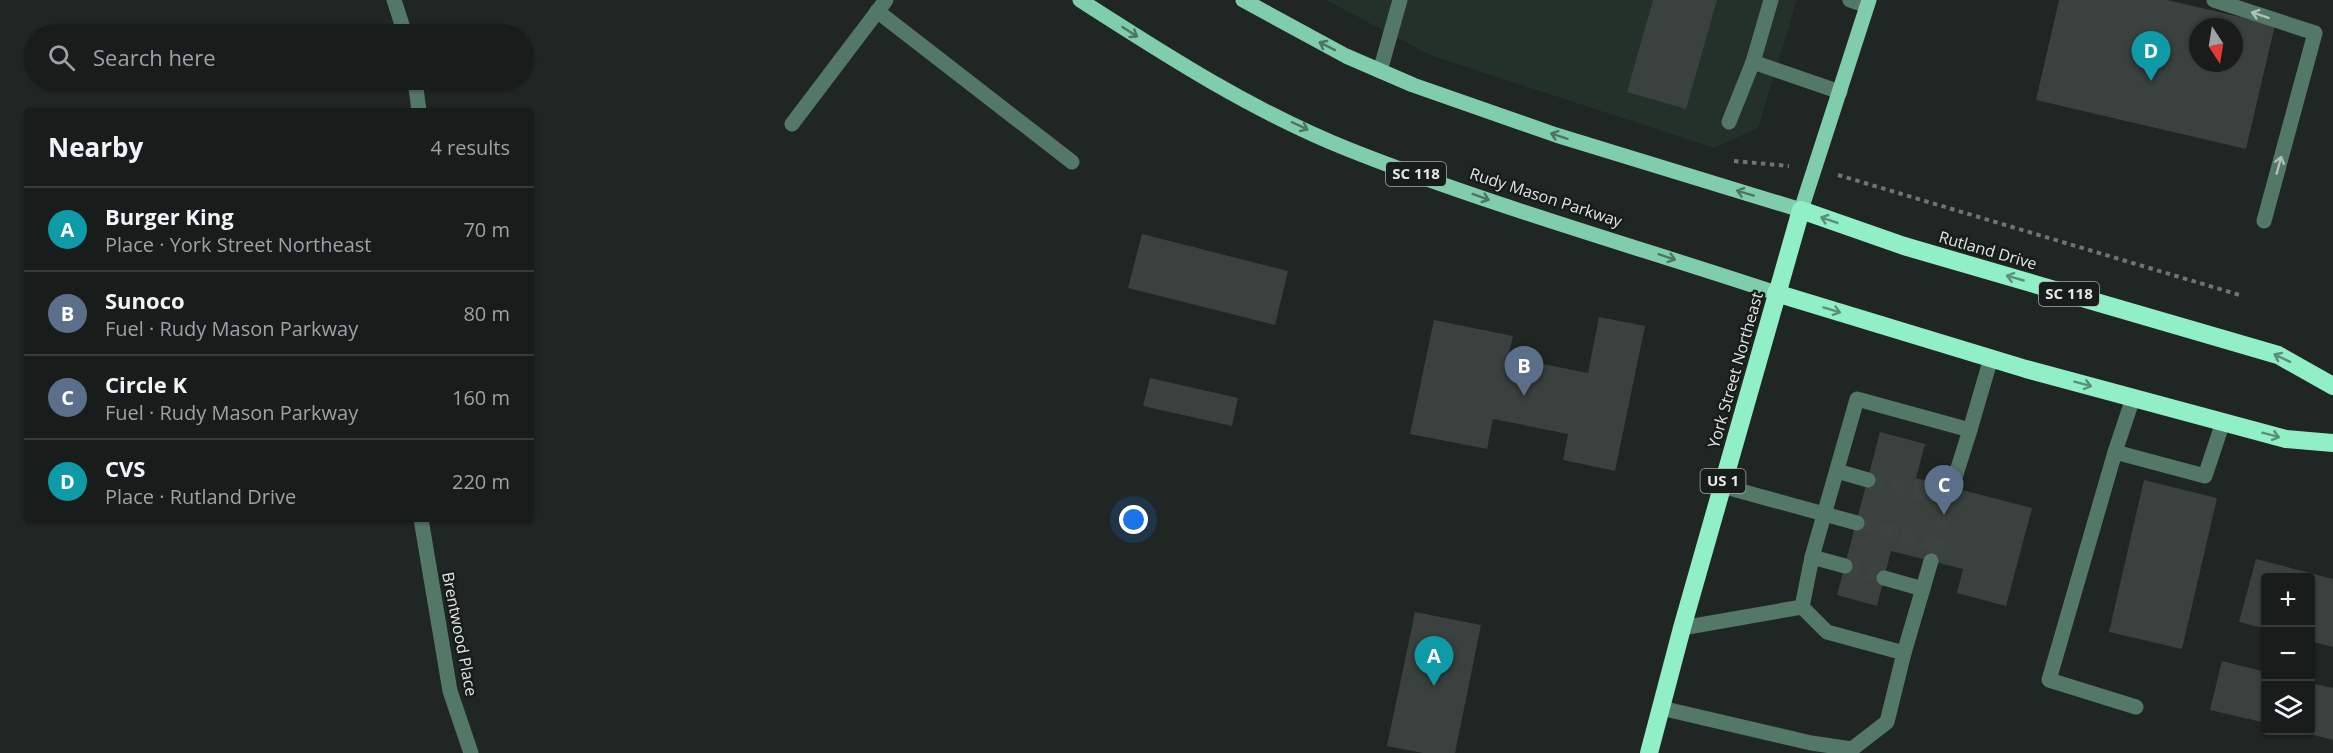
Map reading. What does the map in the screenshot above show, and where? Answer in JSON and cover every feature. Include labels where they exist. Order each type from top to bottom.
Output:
[{"type":"highway","name":"York Street Northeast","points":[[1649,753],[1682,628],[1801,210]]},
{"type":"highway","name":"Rutland Drive","points":[[1801,210],[1904,246],[2278,355],[2333,386]]},
{"type":"highway","name":"Rudy Mason Parkway","points":[[1776,293],[2026,369],[2133,398]]},
{"type":"highway","name":"SC 118","points":[[2133,398],[2286,439],[2333,443]]},
{"type":"main road","name":"Rudy Mason Parkway","points":[[1080,0],[1164,54],[1251,104],[1350,150],[1491,200],[1776,293]]},
{"type":"main road","name":"SC 118","points":[[1243,0],[1346,56],[1413,85],[1556,135],[1801,210]]},
{"type":"main road","name":"York Street Northeast","points":[[1801,210],[1868,3]]},
{"type":"street","points":[[394,0],[402,24]]},
{"type":"street","points":[[1380,71],[1400,0]]},
{"type":"street","points":[[1729,122],[1753,62],[1771,0]]},
{"type":"street","points":[[1850,0],[1868,3]]},
{"type":"street","points":[[2214,0],[2315,33],[2264,222]]},
{"type":"street","points":[[792,124],[881,6],[1072,162]]},
{"type":"street","points":[[1753,62],[1840,92]]},
{"type":"street","points":[[416,90],[419,108]]},
{"type":"street","points":[[1952,488],[1991,358]]},
{"type":"street","points":[[2133,398],[2115,452],[2049,680],[2136,707]]},
{"type":"street","points":[[1802,607],[1812,557],[1857,399],[1971,430]]},
{"type":"street","points":[[2115,452],[2205,476],[2223,422]]},
{"type":"street","points":[[1837,471],[1868,480]]},
{"type":"street","points":[[1722,486],[1857,523]]},
{"type":"street","name":"Brentwood Place","points":[[422,522],[450,691],[471,753]]},
{"type":"street","points":[[1812,557],[1845,566]]},
{"type":"street","points":[[1661,708],[1811,743],[1852,749],[1887,722],[1931,561]]},
{"type":"street","points":[[1884,578],[1923,589]]},
{"type":"street","points":[[1682,628],[1802,607]]},
{"type":"street","points":[[1802,607],[1827,632],[1904,653]]},
{"type":"path","points":[[1814,168],[2243,296]]},
{"type":"shaded area","points":[[1326,0],[1797,0],[1758,128],[1714,148],[1430,55]]},
{"type":"building","points":[[1653,0],[1717,0],[1686,109],[1627,92]]},
{"type":"building","points":[[2059,0],[2167,0],[2275,25],[2246,149],[2036,100]]},
{"type":"building","points":[[1142,234],[1288,271],[1275,325],[1128,288]]},
{"type":"building","points":[[1599,317],[1645,326],[1615,471],[1563,460],[1568,434],[1493,419],[1487,449],[1410,434],[1434,320],[1513,336],[1508,357],[1588,373]]},
{"type":"building","points":[[1150,378],[1238,398],[1232,426],[1143,406]]},
{"type":"building","points":[[1880,432],[1925,444],[1916,478],[2032,508],[2006,606],[1957,593],[1963,569],[1891,551],[1877,606],[1837,595]]},
{"type":"building","points":[[2144,480],[2217,498],[2182,649],[2109,632]]},
{"type":"building","points":[[2256,559],[2310,573],[2261,573],[2261,628],[2239,622]]},
{"type":"building","points":[[2315,574],[2333,579],[2333,647],[2315,642]]},
{"type":"building","points":[[1415,612],[1481,625],[1455,753],[1423,753],[1387,746]]},
{"type":"building","points":[[2222,661],[2261,671],[2261,722],[2210,710]]},
{"type":"building","points":[[2315,684],[2333,688],[2333,740],[2314,735]]},
{"type":"tunnel","points":[[1868,480],[1948,501]]},
{"type":"tunnel","points":[[1934,552],[1951,492]]},
{"type":"tunnel","points":[[1857,523],[1936,544]]},
{"type":"tunnel","points":[[1845,566],[1884,578]]},
{"type":"place","name":"CVS","points":[[2151,81]]},
{"type":"place","name":"Sunoco","points":[[1524,396]]},
{"type":"place","name":"Circle K","points":[[1944,515]]},
{"type":"place","name":"Burger King","points":[[1434,686]]}]
